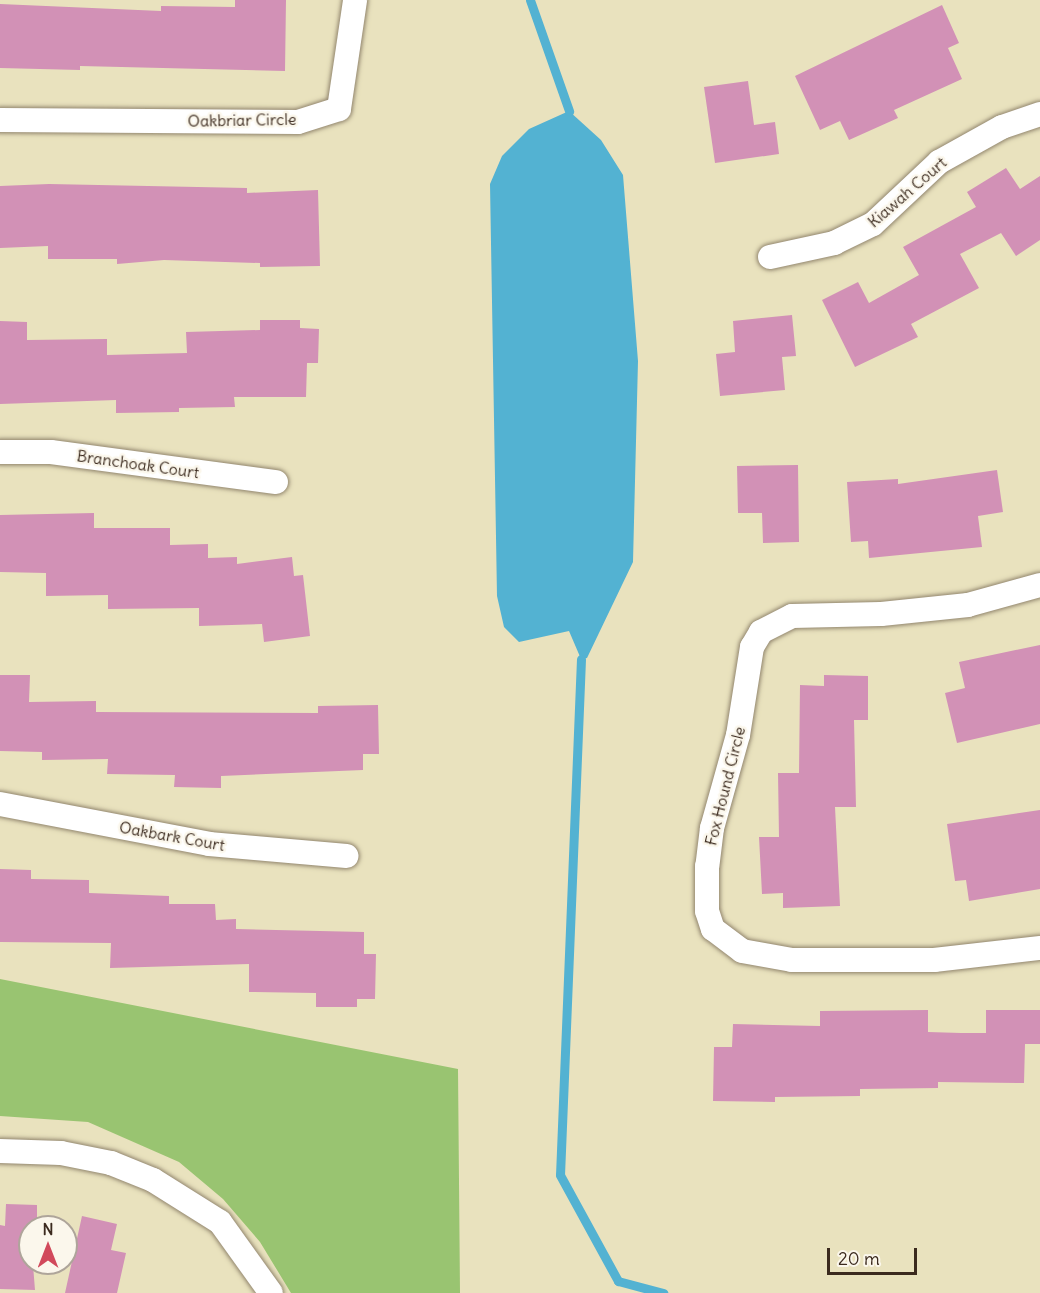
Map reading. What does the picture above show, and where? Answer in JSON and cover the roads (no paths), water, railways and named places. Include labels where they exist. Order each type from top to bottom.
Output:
[{"type":"street","name":"Oakbriar Circle","points":[[0,120],[298,122],[339,109],[355,0]]},
{"type":"street","name":"Kiawah Court","points":[[770,257],[834,243],[873,224],[939,162],[1002,127],[1040,114]]},
{"type":"street","name":"Branchoak Court","points":[[0,453],[51,453],[276,482]]},
{"type":"street","name":"Fox Hound Circle","points":[[1040,585],[968,605],[881,614],[792,616],[761,632],[753,647],[738,735],[712,828],[708,911],[713,929],[726,942],[742,951],[792,960],[934,960],[1040,948]]},
{"type":"street","name":"Oakbark Court","points":[[0,804],[209,844],[346,856]]},
{"type":"street","points":[[0,1151],[61,1153],[111,1163],[153,1180],[220,1222],[271,1293]]},
{"type":"water","points":[[569,111],[601,140],[623,175],[638,361],[633,562],[587,658],[581,659],[569,631],[519,642],[504,627],[497,596],[490,184],[502,156],[529,129]]},
{"type":"waterway","points":[[530,0],[569,111]]},
{"type":"waterway","points":[[581,659],[560,1175],[618,1281],[663,1293]]}]
